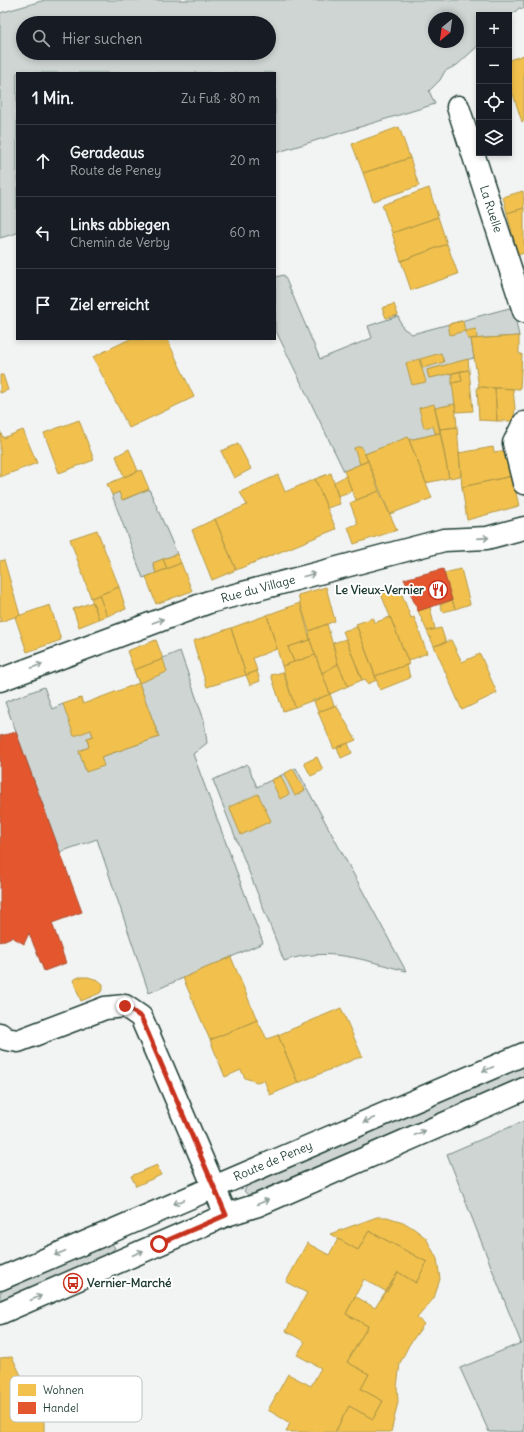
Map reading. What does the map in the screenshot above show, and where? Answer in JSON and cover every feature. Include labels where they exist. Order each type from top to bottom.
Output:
[{"type":"street","name":"La Ruelle","points":[[458,107],[524,311]]},
{"type":"street","points":[[524,423],[514,443],[524,483]]},
{"type":"street","name":"Rue du Village","points":[[0,680],[208,602],[444,540],[487,538],[524,528]]},
{"type":"street","points":[[0,1034],[6,1039],[18,1041],[105,1008],[125,1006],[141,1017],[226,1215]]},
{"type":"street","name":"Route de Peney","points":[[0,1279],[524,1054]]},
{"type":"street","points":[[0,1313],[226,1215],[258,1205],[524,1089]]},
{"type":"shaded area","points":[[45,0],[524,0],[524,9],[519,8],[512,15],[512,12],[476,12],[476,48],[457,65],[445,71],[440,80],[429,91],[435,104],[276,153],[276,72],[16,72],[16,233],[0,238],[0,13]]},
{"type":"shaded area","points":[[284,275],[320,359],[372,338],[368,326],[398,316],[403,328],[412,334],[513,307],[519,336],[471,339],[474,358],[427,370],[429,378],[452,373],[455,404],[436,408],[440,433],[409,440],[408,438],[365,454],[368,461],[344,471],[276,331],[276,277]]},
{"type":"shaded area","points":[[149,489],[177,554],[153,563],[156,573],[143,578],[112,495],[119,492],[123,500]]},
{"type":"shaded area","points":[[180,651],[204,720],[207,743],[193,754],[263,943],[149,993],[97,839],[60,852],[5,702],[44,687],[52,709],[63,704],[91,730],[93,736],[87,738],[89,747],[79,751],[86,772],[101,757],[159,737],[134,670]]},
{"type":"shaded area","points":[[247,764],[257,787],[296,768],[406,971],[345,956],[315,955],[284,961],[213,780]]},
{"type":"shaded area","points":[[524,1066],[524,1077],[252,1194],[248,1195],[244,1191],[247,1186]]},
{"type":"shaded area","points":[[524,1121],[524,1432],[489,1432],[460,1368],[521,1343],[447,1154]]},
{"type":"shaded area","points":[[112,1244],[115,1248],[102,1260],[0,1301],[0,1290]]},
{"type":"building: Wohnen","points":[[524,55],[524,121],[522,122],[512,91],[512,59]]},
{"type":"building: Wohnen","points":[[399,127],[410,158],[363,173],[352,144]]},
{"type":"building: Wohnen","points":[[410,158],[419,186],[373,201],[363,173]]},
{"type":"building: Wohnen","points":[[429,188],[438,217],[392,233],[382,205]]},
{"type":"building: Wohnen","points":[[523,191],[524,208],[507,213],[503,197]]},
{"type":"building: Wohnen","points":[[524,208],[524,253],[518,255],[507,213]]},
{"type":"building: Wohnen","points":[[438,217],[447,244],[401,261],[392,233]]},
{"type":"building: Wohnen","points":[[447,244],[458,274],[411,290],[401,261]]},
{"type":"building: Wohnen","points":[[394,304],[398,315],[386,318],[382,308]]},
{"type":"building: Wohnen","points":[[463,321],[465,331],[450,335],[448,324]]},
{"type":"building: Wohnen","points":[[476,329],[477,338],[468,339],[465,331]]},
{"type":"building: Wohnen","points":[[519,336],[519,354],[522,354],[520,389],[479,387],[471,339]]},
{"type":"building: Wohnen","points":[[128,340],[167,340],[194,397],[129,428],[93,357]]},
{"type":"building: Wohnen","points":[[441,353],[444,362],[423,368],[420,359]]},
{"type":"building: Wohnen","points":[[419,359],[426,382],[412,385],[406,363]]},
{"type":"building: Wohnen","points":[[468,359],[469,370],[429,378],[427,370]]},
{"type":"building: Wohnen","points":[[469,370],[473,411],[456,412],[452,383],[462,381],[460,371]]},
{"type":"building: Wohnen","points":[[460,371],[462,381],[452,383],[452,373]]},
{"type":"building: Wohnen","points":[[0,375],[3,375],[8,390],[0,393]]},
{"type":"building: Wohnen","points":[[477,387],[495,388],[497,421],[479,420]]},
{"type":"building: Wohnen","points":[[495,388],[513,389],[515,409],[513,421],[497,421]]},
{"type":"building: Wohnen","points":[[434,404],[440,433],[435,433],[433,426],[424,428],[419,408]]},
{"type":"building: Wohnen","points":[[455,404],[457,427],[440,429],[435,408]]},
{"type":"building: Wohnen","points":[[79,420],[94,460],[59,473],[44,433]]},
{"type":"building: Wohnen","points":[[457,427],[461,476],[449,478],[440,429]]},
{"type":"building: Wohnen","points":[[23,430],[37,463],[0,477],[0,431],[3,438]]},
{"type":"building: Wohnen","points":[[440,433],[449,478],[426,483],[409,440]]},
{"type":"building: Wohnen","points":[[408,437],[432,498],[390,514],[365,454]]},
{"type":"building: Wohnen","points":[[238,444],[251,469],[234,478],[221,451]]},
{"type":"building: Wohnen","points":[[361,446],[368,461],[360,464],[354,448]]},
{"type":"building: Wohnen","points":[[493,447],[494,452],[507,450],[512,476],[462,487],[459,453]]},
{"type":"building: Wohnen","points":[[129,449],[138,471],[124,477],[116,456]]},
{"type":"building: Wohnen","points":[[368,461],[379,491],[356,500],[344,471]]},
{"type":"building: Wohnen","points":[[141,470],[149,489],[122,500],[119,492],[112,495],[107,484]]},
{"type":"building: Wohnen","points":[[331,473],[340,504],[327,508],[315,479]]},
{"type":"building: Wohnen","points":[[278,475],[285,492],[315,479],[336,529],[236,570],[215,519],[247,505],[240,492]]},
{"type":"building: Wohnen","points":[[346,476],[352,491],[338,496],[334,482]]},
{"type":"building: Wohnen","points":[[512,476],[519,506],[467,520],[462,487]]},
{"type":"building: Wohnen","points":[[379,491],[397,530],[354,544],[348,527],[358,524],[350,503]]},
{"type":"building: Wohnen","points":[[215,519],[236,570],[212,580],[192,530]]},
{"type":"building: Wohnen","points":[[97,530],[119,587],[91,598],[70,539]]},
{"type":"building: Wohnen","points":[[177,554],[181,563],[167,569],[163,559]]},
{"type":"building: Wohnen","points":[[163,559],[167,569],[156,573],[153,563]]},
{"type":"building: Wohnen","points":[[4,560],[20,615],[0,622],[0,561]]},
{"type":"building: Wohnen","points":[[181,563],[192,591],[156,604],[146,577]]},
{"type":"building: Wohnen","points":[[461,569],[470,604],[455,609],[444,573]]},
{"type":"building: Wohnen","points":[[119,587],[126,609],[107,616],[99,595]]},
{"type":"building: Wohnen","points":[[326,587],[335,621],[309,631],[298,595]]},
{"type":"building: Wohnen","points":[[399,587],[411,618],[414,617],[427,653],[408,661],[381,594]]},
{"type":"building: Wohnen","points":[[99,595],[107,616],[99,619],[91,598]]},
{"type":"building: Wohnen","points":[[452,600],[455,609],[443,612],[440,605]]},
{"type":"building: Wohnen","points":[[93,602],[99,619],[79,627],[73,609]]},
{"type":"building: Wohnen","points":[[300,603],[310,640],[288,647],[294,662],[282,666],[267,615]]},
{"type":"building: Wohnen","points":[[50,605],[61,640],[27,652],[15,617]]},
{"type":"building: Wohnen","points":[[430,607],[435,629],[427,631],[418,611]]},
{"type":"building: Wohnen","points":[[267,615],[277,649],[253,658],[257,671],[246,675],[231,628]]},
{"type":"building: Wohnen","points":[[390,617],[409,664],[375,676],[356,624],[373,618],[374,623]]},
{"type":"building: Wohnen","points":[[327,624],[338,664],[322,673],[310,640],[309,631]]},
{"type":"building: Wohnen","points":[[357,627],[377,680],[367,684],[366,679],[362,680],[343,631]]},
{"type":"building: Wohnen","points":[[231,628],[246,675],[207,687],[193,641]]},
{"type":"building: Wohnen","points":[[441,628],[446,643],[434,646],[427,631]]},
{"type":"building: Wohnen","points":[[346,639],[362,680],[348,686],[338,664],[333,643]]},
{"type":"building: Wohnen","points":[[156,640],[163,659],[134,670],[127,651]]},
{"type":"building: Wohnen","points":[[310,640],[315,655],[294,662],[288,647]]},
{"type":"building: Wohnen","points":[[451,640],[462,662],[480,654],[497,693],[462,710],[434,646]]},
{"type":"building: Wohnen","points":[[315,655],[330,694],[295,707],[282,666]]},
{"type":"building: Wohnen","points":[[163,659],[167,672],[139,683],[134,670]]},
{"type":"building: Wohnen","points":[[338,664],[348,686],[330,694],[322,673]]},
{"type":"building: Wohnen","points":[[407,665],[410,678],[380,690],[375,676]]},
{"type":"building: Wohnen","points":[[257,671],[260,681],[250,685],[246,675]]},
{"type":"building: Wohnen","points":[[283,672],[295,707],[283,711],[271,675]]},
{"type":"building: Wohnen","points":[[139,683],[159,737],[101,757],[104,766],[86,772],[79,751],[89,747],[87,738],[93,736],[91,730],[74,736],[63,704],[81,698],[83,704]]},
{"type":"building: Wohnen","points":[[330,694],[334,706],[318,712],[314,701]]},
{"type":"building: Wohnen","points":[[336,705],[356,740],[334,749],[318,712]]},
{"type":"building: Wohnen","points":[[348,743],[352,753],[341,758],[337,747]]},
{"type":"building: Wohnen","points":[[317,757],[323,770],[311,776],[304,763]]},
{"type":"building: Wohnen","points":[[293,769],[305,790],[295,796],[284,774]]},
{"type":"building: Wohnen","points":[[281,776],[289,794],[280,799],[271,780]]},
{"type":"building: Wohnen","points":[[258,794],[271,821],[241,835],[229,807]]},
{"type":"building: Wohnen","points":[[231,957],[257,1020],[210,1040],[183,978]]},
{"type":"building: Wohnen","points":[[79,977],[88,977],[98,980],[103,984],[103,989],[100,993],[81,1001],[73,980]]},
{"type":"building: Wohnen","points":[[341,1008],[362,1056],[298,1083],[278,1035]]},
{"type":"building: Wohnen","points":[[257,1020],[267,1039],[278,1035],[298,1083],[270,1095],[264,1080],[257,1082],[245,1078],[241,1070],[225,1077],[210,1040]]},
{"type":"building: Wohnen","points":[[157,1165],[161,1175],[136,1186],[131,1176]]},
{"type":"building: Wohnen","points":[[377,1217],[387,1217],[403,1222],[426,1238],[437,1259],[440,1279],[434,1298],[417,1318],[424,1324],[409,1345],[400,1363],[397,1387],[398,1402],[391,1432],[335,1432],[349,1406],[373,1419],[383,1401],[361,1389],[369,1374],[347,1362],[368,1326],[346,1314],[355,1296],[375,1308],[398,1272],[416,1283],[427,1262],[369,1231],[358,1250],[330,1234]]},
{"type":"building: Wohnen","points":[[369,1231],[427,1262],[416,1283],[398,1272],[387,1292],[364,1279],[346,1314],[368,1326],[347,1362],[369,1374],[361,1389],[383,1401],[373,1419],[349,1406],[335,1432],[286,1432],[290,1423],[268,1410],[288,1374],[311,1386],[321,1368],[297,1355],[305,1342],[286,1331],[307,1293],[286,1282],[307,1243],[329,1255],[338,1239],[358,1250]]},
{"type":"building: Wohnen","points":[[12,1357],[21,1376],[10,1376],[10,1422],[44,1422],[44,1432],[0,1432],[0,1358]]},
{"type":"building: Handel","points":[[443,569],[452,600],[418,611],[404,579]]},
{"type":"building: Handel","points":[[16,732],[82,912],[52,923],[66,963],[44,971],[29,933],[24,944],[12,937],[0,942],[0,736]]},
{"type":"place","name":"Le Vieux-Vernier","points":[[438,590]]},
{"type":"place","name":"Vernier-Marché","points":[[73,1283]]},
{"type":"route","points":[[125,1006],[141,1017],[209,1172],[226,1215],[159,1244]]}]
